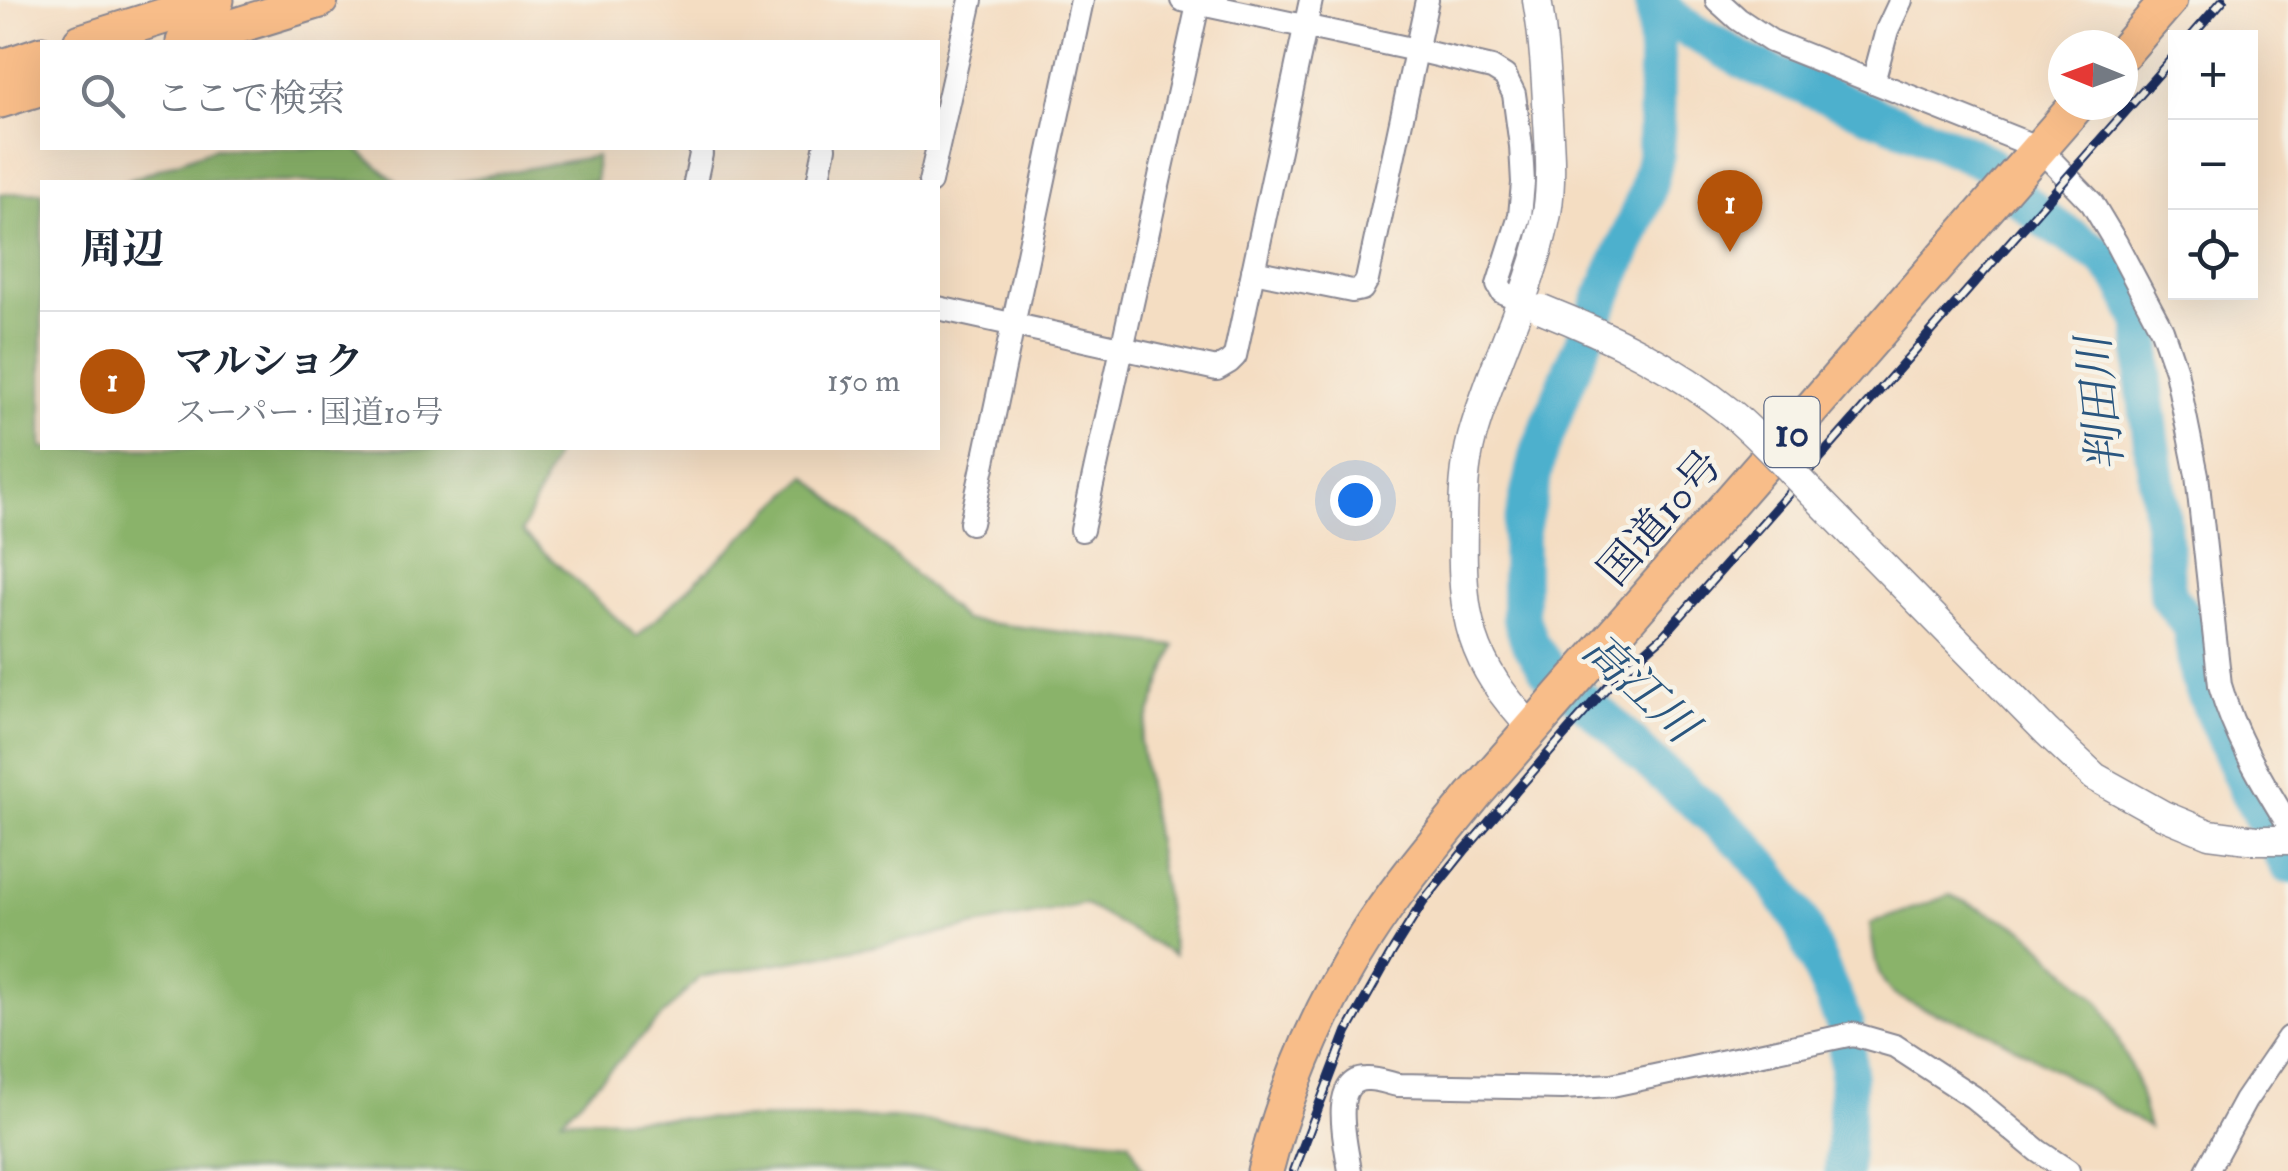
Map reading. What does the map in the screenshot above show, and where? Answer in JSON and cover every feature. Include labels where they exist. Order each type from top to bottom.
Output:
[{"type":"highway","points":[[86,40],[216,0]]},
{"type":"highway","points":[[190,40],[320,0]]},
{"type":"highway","points":[[2138,35],[2169,0]]},
{"type":"highway","points":[[0,68],[40,55]]},
{"type":"highway","points":[[0,100],[40,88]]},
{"type":"highway","name":"国道10号","points":[[1265,1171],[1300,1065],[1329,1002],[1365,938],[1413,870],[1474,795],[2064,120]]},
{"type":"street","points":[[940,138],[971,0]]},
{"type":"street","points":[[972,522],[1082,0]]},
{"type":"street","points":[[940,308],[1217,369],[1229,362],[1234,356],[1311,0]]},
{"type":"street","points":[[1253,271],[1352,291],[1362,289],[1427,0]]},
{"type":"street","points":[[1537,0],[1548,100],[1549,190],[1532,304],[1484,401],[1468,456],[1462,580],[1467,620],[1488,671],[1506,698],[1542,718]]},
{"type":"street","points":[[1717,0],[1770,41],[2036,152],[2092,203],[2162,330],[2176,372],[2197,475],[2220,685],[2241,740],[2288,824]]},
{"type":"street","points":[[1873,82],[1887,30],[1901,0]]},
{"type":"street","points":[[1082,530],[1193,1],[1492,68],[1505,76],[1512,88],[1522,146],[1522,199],[1498,285],[1502,292],[1625,344],[1692,384],[1734,416],[2046,732],[2096,777],[2163,815],[2209,834],[2288,840]]},
{"type":"street","points":[[818,180],[825,150]]},
{"type":"street","points":[[930,180],[937,150]]},
{"type":"street","points":[[695,180],[701,154]]},
{"type":"street","points":[[1350,1171],[1342,1104],[1350,1086],[1362,1079],[1398,1084],[1602,1086],[1854,1034],[1896,1046],[2068,1171]]},
{"type":"street","points":[[2207,1171],[2245,1101],[2288,1038]]},
{"type":"green space","points":[[210,150],[358,150],[394,180],[129,180]]},
{"type":"green space","points":[[596,156],[596,180],[464,180]]},
{"type":"green space","points":[[40,192],[40,450],[557,450],[522,532],[637,637],[807,476],[964,620],[1175,646],[1140,741],[1174,955],[1084,904],[700,977],[562,1119],[894,1118],[1129,1141],[1144,1171],[0,1171],[0,194]]},
{"type":"green space","points":[[1950,895],[2024,929],[2101,1004],[2135,1076],[2149,1128],[2009,1044],[1979,1028],[1909,1002],[1884,983],[1877,967],[1870,924]]},
{"type":"waterway","name":"判田川","points":[[1653,0],[1690,30],[1752,65],[1987,163],[2015,194],[2048,222],[2103,257],[2122,279],[2144,325],[2144,384],[2162,518],[2167,595],[2191,627],[2198,677],[2247,790],[2288,865]]},
{"type":"waterway","name":"高江川","points":[[1654,3],[1656,154],[1630,235],[1537,457],[1520,535],[1520,615],[1530,644],[1549,672],[1745,845],[1800,920],[1845,1025],[1848,1069],[1843,1171]]},
{"type":"railway","points":[[2197,30],[2223,0]]},
{"type":"railway","points":[[1294,1171],[1347,1032],[1423,902],[1567,732],[1617,676],[1663,636],[2168,63]]},
{"type":"place","name":"マルショク","points":[[1730,252]]}]
